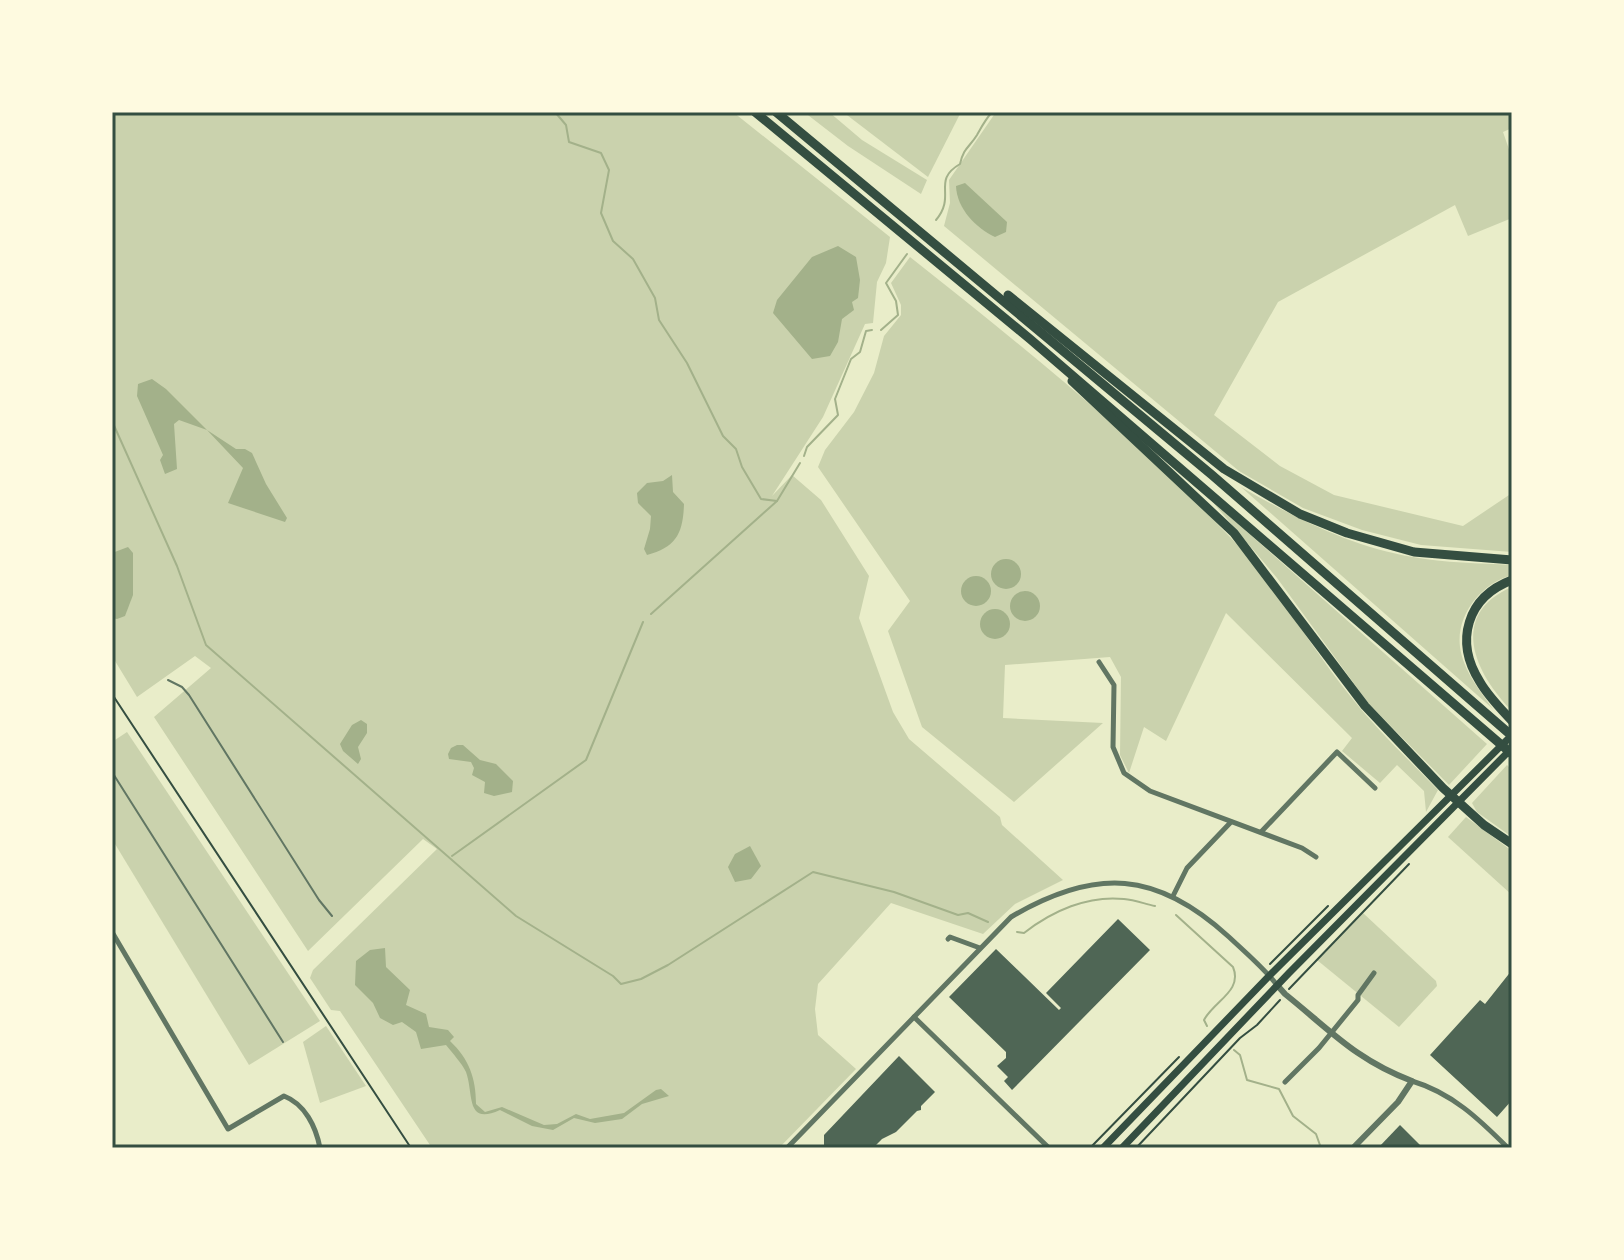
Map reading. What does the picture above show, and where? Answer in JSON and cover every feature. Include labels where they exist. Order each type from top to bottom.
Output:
[{"type":"highway","points":[[755,112],[1030,339],[1512,754]]},
{"type":"highway","points":[[776,112],[1212,475],[1512,736]]},
{"type":"highway","points":[[941,247],[991,281],[1224,469],[1257,491],[1300,514],[1379,543],[1414,552],[1512,560]]},
{"type":"highway","points":[[1030,339],[1049,361],[1234,533],[1365,706],[1455,799],[1484,825],[1512,844]]},
{"type":"highway","points":[[1512,580],[1497,586],[1483,597],[1472,613],[1466,644],[1480,683],[1512,721]]},
{"type":"main road","points":[[1122,1148],[1512,736]]},
{"type":"main road","points":[[1103,1148],[1270,975],[1512,748]]},
{"type":"street","points":[[1099,662],[1114,685],[1113,747],[1124,773],[1150,791],[1302,848],[1316,857]]},
{"type":"street","points":[[1261,832],[1337,752],[1375,788]]},
{"type":"street","points":[[1173,896],[1187,868],[1231,821]]},
{"type":"street","points":[[787,1148],[1011,917],[1044,897],[1097,883],[1150,888],[1173,896],[1210,919],[1270,975],[1285,994],[1331,1034],[1378,1068],[1442,1091],[1508,1148]]},
{"type":"street","points":[[112,933],[228,1129],[284,1096],[313,1123],[320,1148]]},
{"type":"street","points":[[948,939],[950,937],[980,948]]},
{"type":"street","points":[[1285,1082],[1331,1034],[1358,1000],[1358,995],[1374,973]]},
{"type":"street","points":[[914,1017],[1049,1148]]},
{"type":"street","points":[[1353,1148],[1398,1102],[1412,1081]]},
{"type":"lane","points":[[168,680],[182,687],[189,695],[332,916]]},
{"type":"lane","points":[[112,772],[283,1042]]},
{"type":"path","points":[[112,694],[411,1148]]},
{"type":"path","points":[[1136,1148],[1416,856]]},
{"type":"shaded area","points":[[112,112],[733,112],[890,237],[886,263],[877,282],[873,323],[865,324],[823,417],[772,496],[792,475],[821,500],[869,576],[859,618],[893,712],[909,739],[1000,817],[1002,825],[1063,880],[1015,904],[983,934],[891,903],[818,984],[815,1009],[818,1035],[856,1069],[779,1148],[432,1148],[340,1011],[331,1010],[310,978],[313,970],[437,849],[423,839],[308,951],[154,717],[211,668],[195,656],[137,697],[112,656]]},
{"type":"shaded area","points":[[804,112],[829,112],[862,140],[927,180],[921,194],[848,146]]},
{"type":"shaded area","points":[[843,112],[961,112],[928,177]]},
{"type":"shaded area","points":[[996,112],[1512,112],[1512,128],[1503,132],[1512,158],[1512,218],[1468,236],[1455,205],[1278,302],[1214,415],[1280,466],[1334,495],[1463,526],[1512,493],[1512,552],[1421,545],[1362,530],[1303,508],[1239,471],[944,226],[950,203],[949,180]]},
{"type":"shaded area","points":[[965,183],[1007,222],[1006,232],[995,237],[969,217],[960,202],[956,186]]},
{"type":"shaded area","points":[[838,246],[856,257],[860,280],[858,298],[852,302],[854,310],[842,319],[838,342],[830,356],[812,359],[773,313],[777,300],[812,257]]},
{"type":"shaded area","points":[[910,257],[1115,426],[1230,537],[1262,575],[1361,709],[1438,790],[1426,812],[1424,791],[1397,765],[1380,783],[1342,751],[1352,738],[1226,613],[1166,741],[1144,727],[1129,773],[1120,755],[1121,677],[1110,657],[1005,665],[1003,718],[1103,723],[1014,802],[922,727],[888,631],[910,601],[818,467],[825,450],[854,412],[874,373],[884,336],[901,315],[901,305],[891,283]]},
{"type":"shaded area","points":[[152,379],[207,430],[179,420],[174,424],[177,469],[165,474],[160,460],[163,455],[137,396],[138,384]]},
{"type":"shaded area","points":[[207,430],[236,449],[252,453],[287,518],[285,522],[228,503],[243,468]]},
{"type":"shaded area","points":[[672,475],[673,492],[684,504],[680,531],[665,548],[647,555],[644,549],[651,516],[638,503],[637,493],[647,483],[663,481]]},
{"type":"shaded area","points":[[1241,487],[1302,520],[1367,546],[1425,559],[1512,565],[1512,575],[1491,585],[1473,602],[1462,623],[1460,635],[1465,664],[1493,709]]},
{"type":"shaded area","points":[[1211,500],[1487,744],[1449,785],[1369,704],[1277,578]]},
{"type":"shaded area","points":[[128,547],[133,553],[133,595],[125,616],[117,619],[112,618],[112,553]]},
{"type":"shaded area","points":[[1006,559],[1012,560],[1020,568],[1020,580],[1012,588],[1006,589],[1000,588],[992,580],[991,574],[992,568],[1000,560]]},
{"type":"shaded area","points":[[976,576],[982,577],[990,585],[990,597],[982,605],[976,606],[970,605],[962,597],[961,591],[962,585],[970,577]]},
{"type":"shaded area","points":[[1512,587],[1512,711],[1498,696],[1478,662],[1474,628],[1480,612],[1492,599]]},
{"type":"shaded area","points":[[1025,591],[1031,592],[1039,600],[1039,612],[1031,620],[1025,621],[1019,620],[1011,612],[1010,606],[1011,600],[1019,592]]},
{"type":"shaded area","points":[[995,609],[1001,610],[1009,618],[1009,630],[1001,638],[995,639],[989,638],[981,630],[980,624],[981,618],[989,610]]},
{"type":"shaded area","points":[[361,720],[367,724],[367,733],[358,747],[361,759],[358,764],[343,751],[340,744],[352,725]]},
{"type":"shaded area","points":[[127,732],[320,1021],[249,1065],[112,839],[112,742]]},
{"type":"shaded area","points":[[463,745],[480,760],[496,764],[513,781],[512,792],[494,796],[484,793],[485,782],[472,775],[474,768],[471,762],[449,759],[451,748]]},
{"type":"shaded area","points":[[1507,765],[1512,770],[1512,837],[1477,812],[1472,803]]},
{"type":"shaded area","points":[[1466,817],[1512,851],[1512,895],[1448,837]]},
{"type":"shaded area","points":[[750,846],[761,866],[751,879],[735,882],[728,867],[735,854]]},
{"type":"shaded area","points":[[1363,913],[1436,981],[1437,986],[1399,1027],[1317,960]]},
{"type":"shaded area","points":[[385,948],[386,967],[410,990],[406,1005],[426,1014],[429,1027],[448,1030],[454,1037],[450,1041],[467,1062],[473,1077],[476,1104],[485,1112],[502,1107],[544,1125],[557,1124],[576,1114],[590,1119],[624,1113],[656,1090],[661,1089],[669,1096],[642,1104],[622,1119],[595,1123],[574,1118],[553,1130],[532,1126],[500,1110],[481,1114],[473,1105],[466,1072],[446,1045],[421,1049],[416,1032],[402,1022],[393,1025],[380,1018],[373,1003],[355,985],[356,961],[370,950]]},
{"type":"shaded area","points":[[326,1026],[366,1086],[320,1103],[303,1042]]},
{"type":"building","points":[[1118,919],[1150,950],[1012,1090],[1004,1081],[1008,1077],[997,1066],[1006,1058],[1006,1052],[949,997],[996,949],[1059,1010],[1061,1008],[1046,993]]},
{"type":"building","points":[[1512,970],[1512,1100],[1497,1117],[1430,1055],[1480,1000],[1485,1004]]},
{"type":"building","points":[[899,1056],[935,1092],[921,1106],[921,1110],[873,1148],[824,1148],[824,1135]]},
{"type":"building","points":[[1400,1125],[1423,1148],[1378,1148]]},
{"type":"waterway","points":[[555,112],[566,125],[569,142],[601,153],[609,170],[601,213],[613,241],[633,259],[655,298],[659,320],[687,363],[723,436],[736,449],[742,467],[761,499],[777,501]]},
{"type":"waterway","points":[[936,220],[945,203],[947,176],[960,164],[965,151],[992,112]]},
{"type":"waterway","points":[[881,330],[898,315],[896,301],[886,283],[907,254]]},
{"type":"waterway","points":[[804,456],[807,447],[838,415],[835,399],[851,359],[860,352],[866,331],[872,330]]},
{"type":"waterway","points":[[112,421],[177,566],[206,645],[516,916],[621,984],[641,979],[668,965],[813,872],[894,892],[958,915],[968,913],[988,922]]},
{"type":"waterway","points":[[651,614],[777,501],[800,463]]},
{"type":"waterway","points":[[452,856],[586,760],[643,622]]},
{"type":"waterway","points":[[1017,932],[1024,933],[1046,918],[1084,902],[1111,898],[1155,906]]},
{"type":"waterway","points":[[1176,915],[1233,967],[1234,983],[1204,1020],[1207,1026]]},
{"type":"waterway","points":[[1234,1050],[1240,1055],[1247,1080],[1279,1089],[1293,1116],[1316,1134],[1321,1148]]}]
